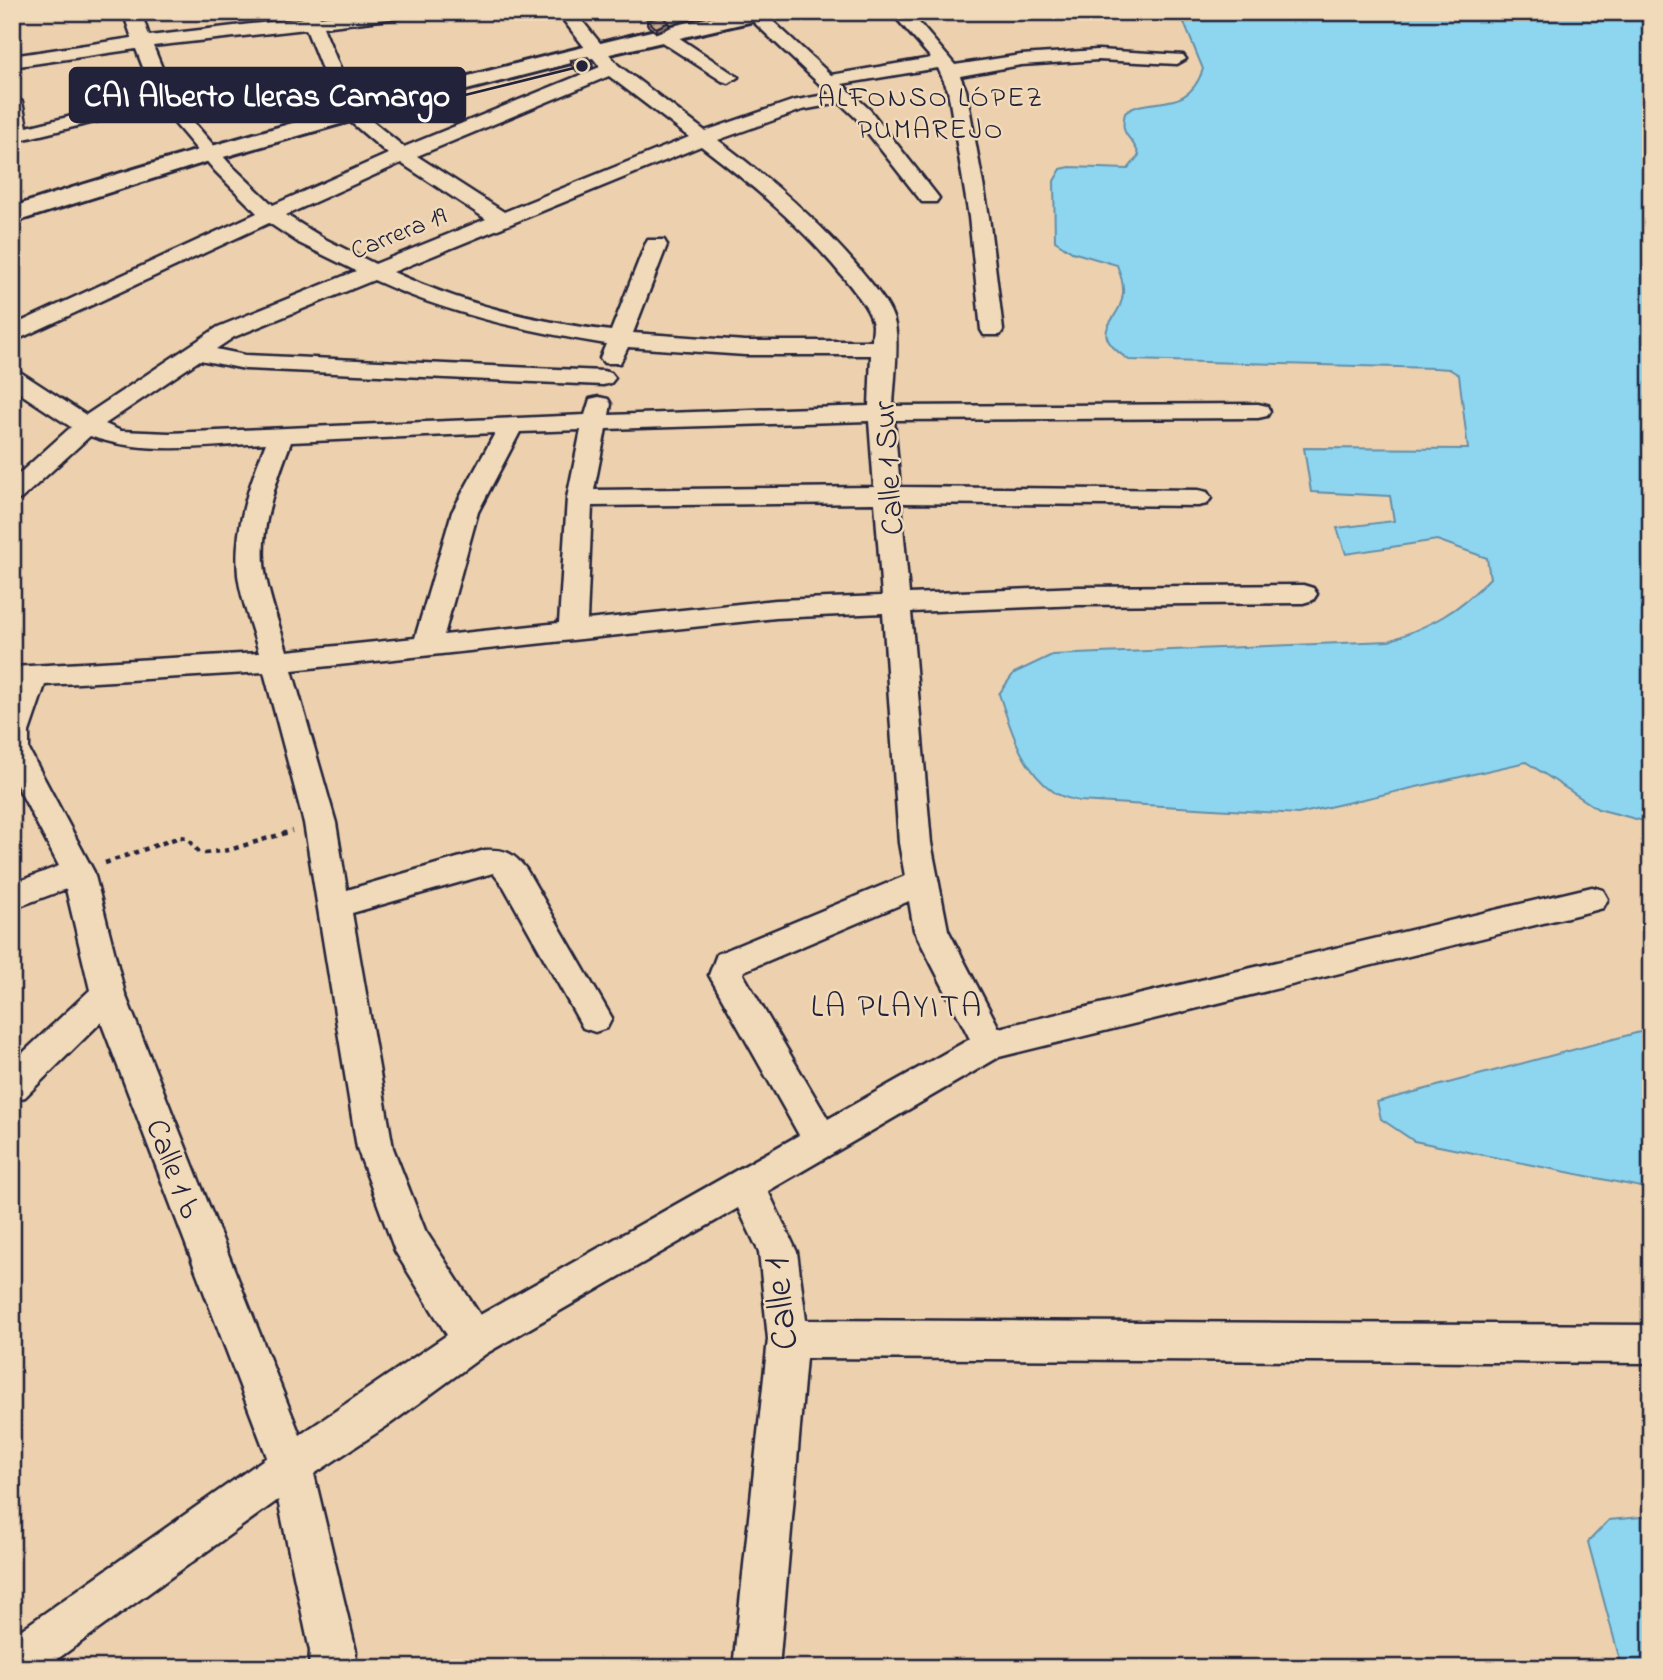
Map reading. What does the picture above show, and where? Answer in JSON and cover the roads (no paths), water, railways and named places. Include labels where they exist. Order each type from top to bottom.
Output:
[{"type":"street","points":[[132,12],[164,99],[209,152],[270,214],[372,273],[418,293],[473,311],[533,326],[620,341],[780,349],[882,348]]},
{"type":"street","points":[[12,62],[310,17],[405,12]]},
{"type":"street","name":"Calle 1 Sur","points":[[566,12],[604,60],[756,178],[838,256],[873,300],[884,324],[881,413],[915,843],[931,930],[990,1045]]},
{"type":"street","points":[[900,12],[947,66],[957,90],[965,129],[992,330]]},
{"type":"street","points":[[12,335],[604,60],[663,35],[756,13],[863,114],[929,198]]},
{"type":"street","points":[[310,17],[349,112],[402,155],[502,220]]},
{"type":"street","points":[[663,35],[729,77]]},
{"type":"street","name":"Carrera 19","points":[[12,494],[86,426],[226,332],[749,120],[799,105],[836,89],[947,66],[1098,55],[1177,58]]},
{"type":"street","points":[[12,215],[209,152],[349,112],[604,60]]},
{"type":"street","points":[[12,102],[15,136],[164,99]]},
{"type":"street","points":[[572,631],[580,498],[597,424],[603,378],[656,245]]},
{"type":"street","points":[[197,352],[245,362],[603,378]]},
{"type":"street","points":[[12,377],[86,426],[118,438],[169,440],[881,413],[1258,411]]},
{"type":"street","points":[[427,646],[465,512],[512,425]]},
{"type":"street","points":[[281,437],[262,485],[252,532],[252,576],[320,823],[375,1148],[409,1238],[472,1340]]},
{"type":"street","points":[[580,498],[888,495],[1198,498]]},
{"type":"street","points":[[23,677],[275,662],[776,609],[1079,596],[1303,594]]},
{"type":"street","name":"Calle 1 b","points":[[23,677],[14,732],[14,750],[78,872],[108,993],[290,1465],[333,1651],[332,1668]]},
{"type":"street","points":[[334,905],[485,862],[501,861],[515,878],[595,1018]]},
{"type":"street","points":[[12,897],[78,872]]},
{"type":"street","points":[[821,1141],[726,975],[729,963],[923,882]]},
{"type":"street","points":[[12,1664],[290,1465],[375,1410],[472,1340],[990,1045],[1592,899]]},
{"type":"street","points":[[12,1086],[108,993]]},
{"type":"street","name":"Calle 1","points":[[746,1184],[778,1252],[788,1339],[756,1668]]},
{"type":"street","points":[[788,1339],[1651,1344]]},
{"type":"water","points":[[1184,12],[1651,12],[1651,823],[1598,809],[1526,762],[1298,814],[1079,801],[1054,792],[1033,772],[1025,760],[999,694],[1014,673],[1052,655],[1389,641],[1444,616],[1490,578],[1487,558],[1437,540],[1346,554],[1337,528],[1394,521],[1390,496],[1311,492],[1304,448],[1468,449],[1459,375],[1449,369],[1435,368],[1129,360],[1108,341],[1108,326],[1121,304],[1123,293],[1117,265],[1072,252],[1055,241],[1054,181],[1061,169],[1070,167],[1128,169],[1139,155],[1125,132],[1125,113],[1146,104],[1178,99],[1196,84],[1203,69],[1183,20]]},
{"type":"water","points":[[1651,1029],[1651,1189],[1414,1141],[1381,1119],[1377,1102]]},
{"type":"water","points":[[1651,1516],[1651,1668],[1622,1668],[1588,1542],[1609,1520]]},
{"type":"place","name":"CAI Alberto Lleras Camargo","points":[[582,66]]},
{"type":"district","name":"ALFONSO LÓPEZ PUMAREJO","points":[[931,112]]},
{"type":"district","name":"LA PLAYITA","points":[[897,1004]]}]
